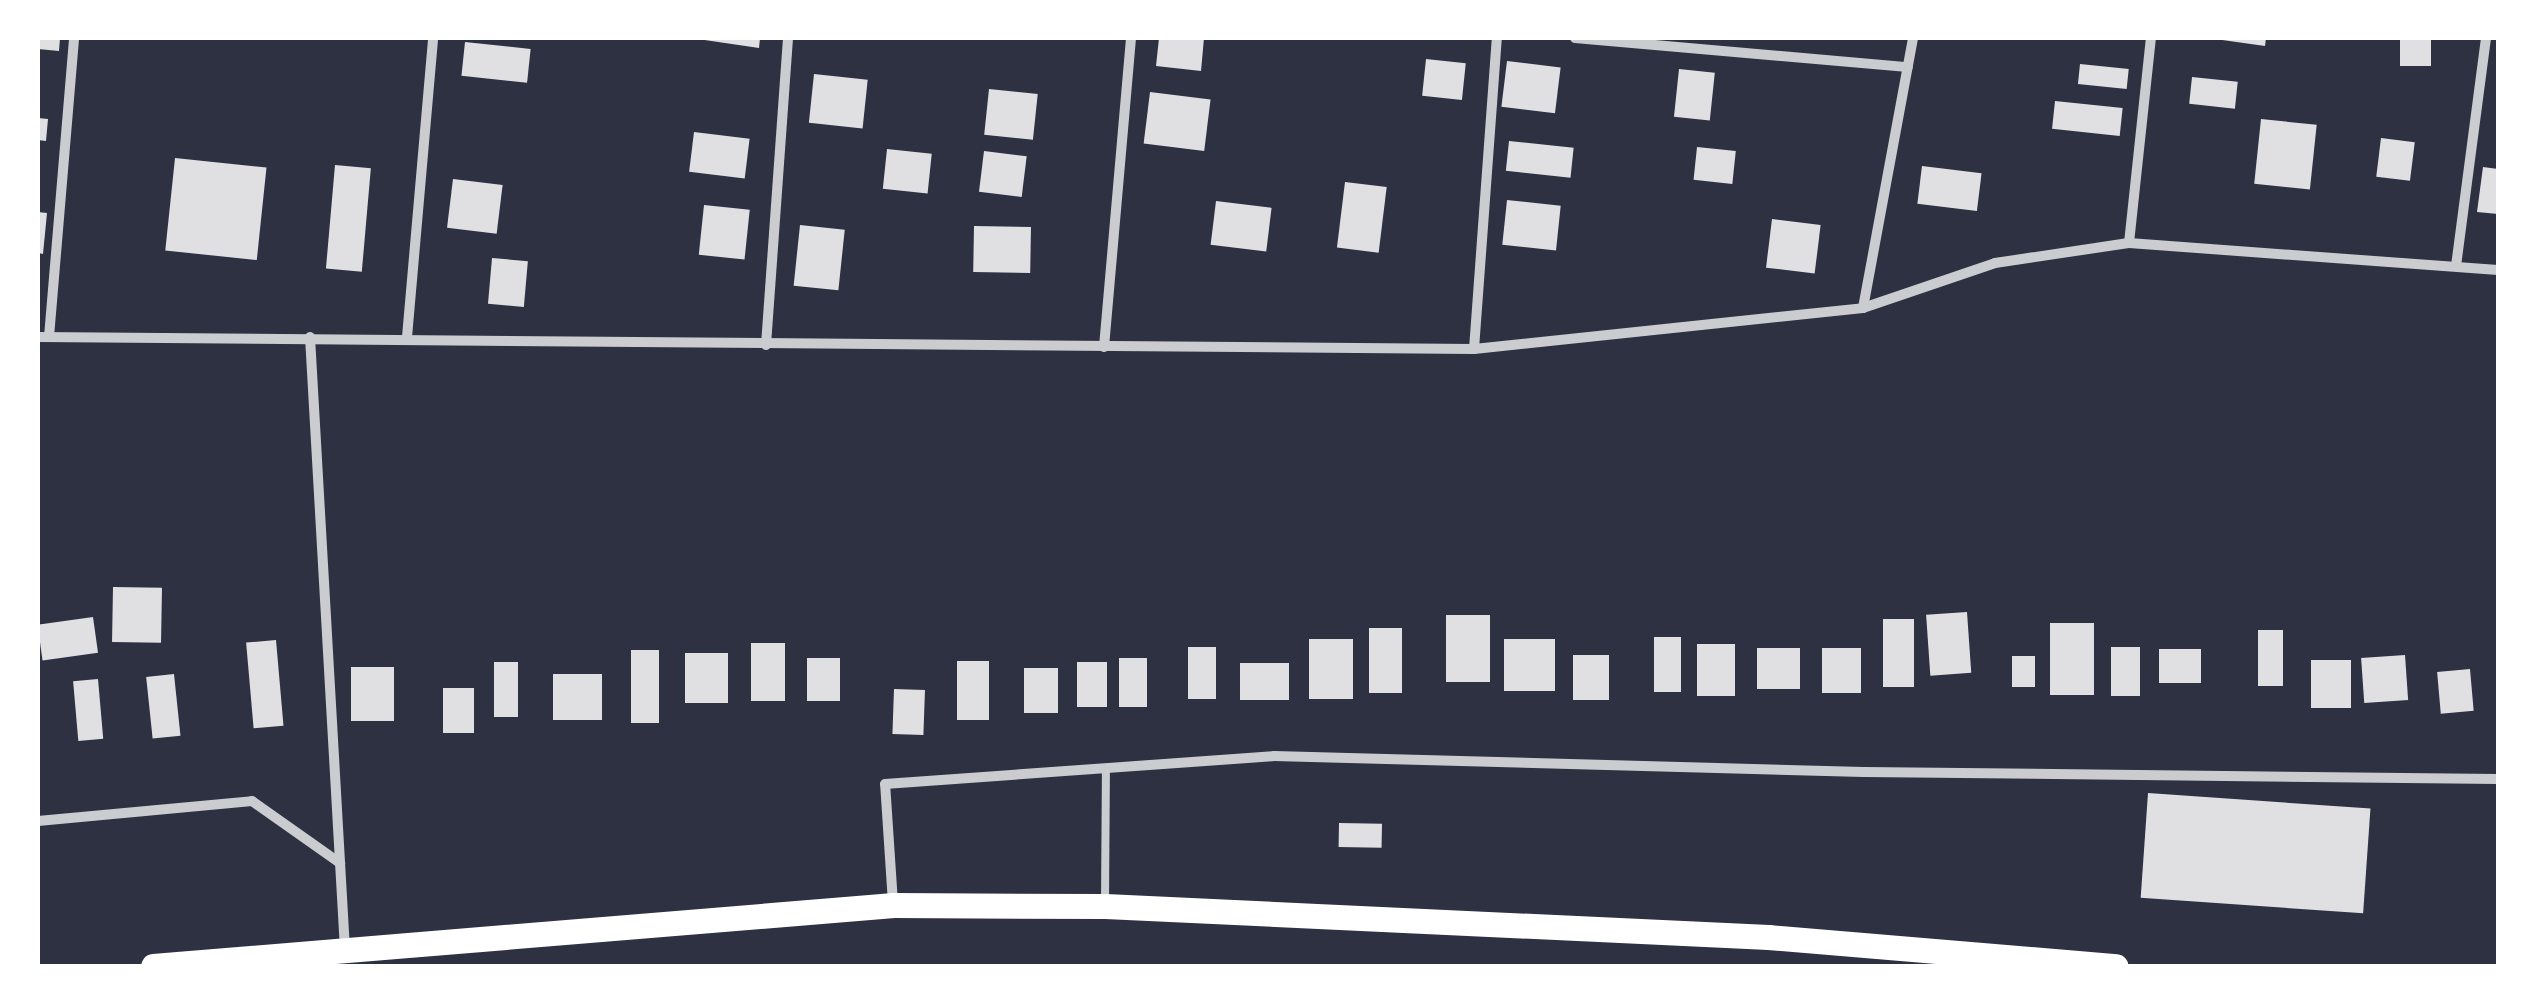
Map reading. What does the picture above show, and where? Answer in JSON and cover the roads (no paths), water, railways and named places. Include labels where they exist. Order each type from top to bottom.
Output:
[{"type":"main road","points":[[153,966],[893,905],[1105,906],[1768,938],[2116,966]]},
{"type":"street","points":[[74,38],[43,337],[408,337],[1474,350],[1864,308],[1995,263],[2129,243],[2498,270]]},
{"type":"street","points":[[408,337],[432,38]]},
{"type":"street","points":[[766,344],[788,38]]},
{"type":"street","points":[[1104,347],[1131,38]]},
{"type":"street","points":[[1474,350],[1497,38]]},
{"type":"street","points":[[1575,38],[1908,67]]},
{"type":"street","points":[[1864,308],[1913,38]]},
{"type":"street","points":[[2129,243],[2151,38]]},
{"type":"street","points":[[2456,266],[2486,38]]},
{"type":"street","points":[[310,337],[346,950]]},
{"type":"street","points":[[893,905],[885,784],[1274,756],[1864,772],[2498,779]]},
{"type":"street","points":[[38,820],[252,801],[340,863]]},
{"type":"lane","points":[[1105,906],[1106,770]]}]
